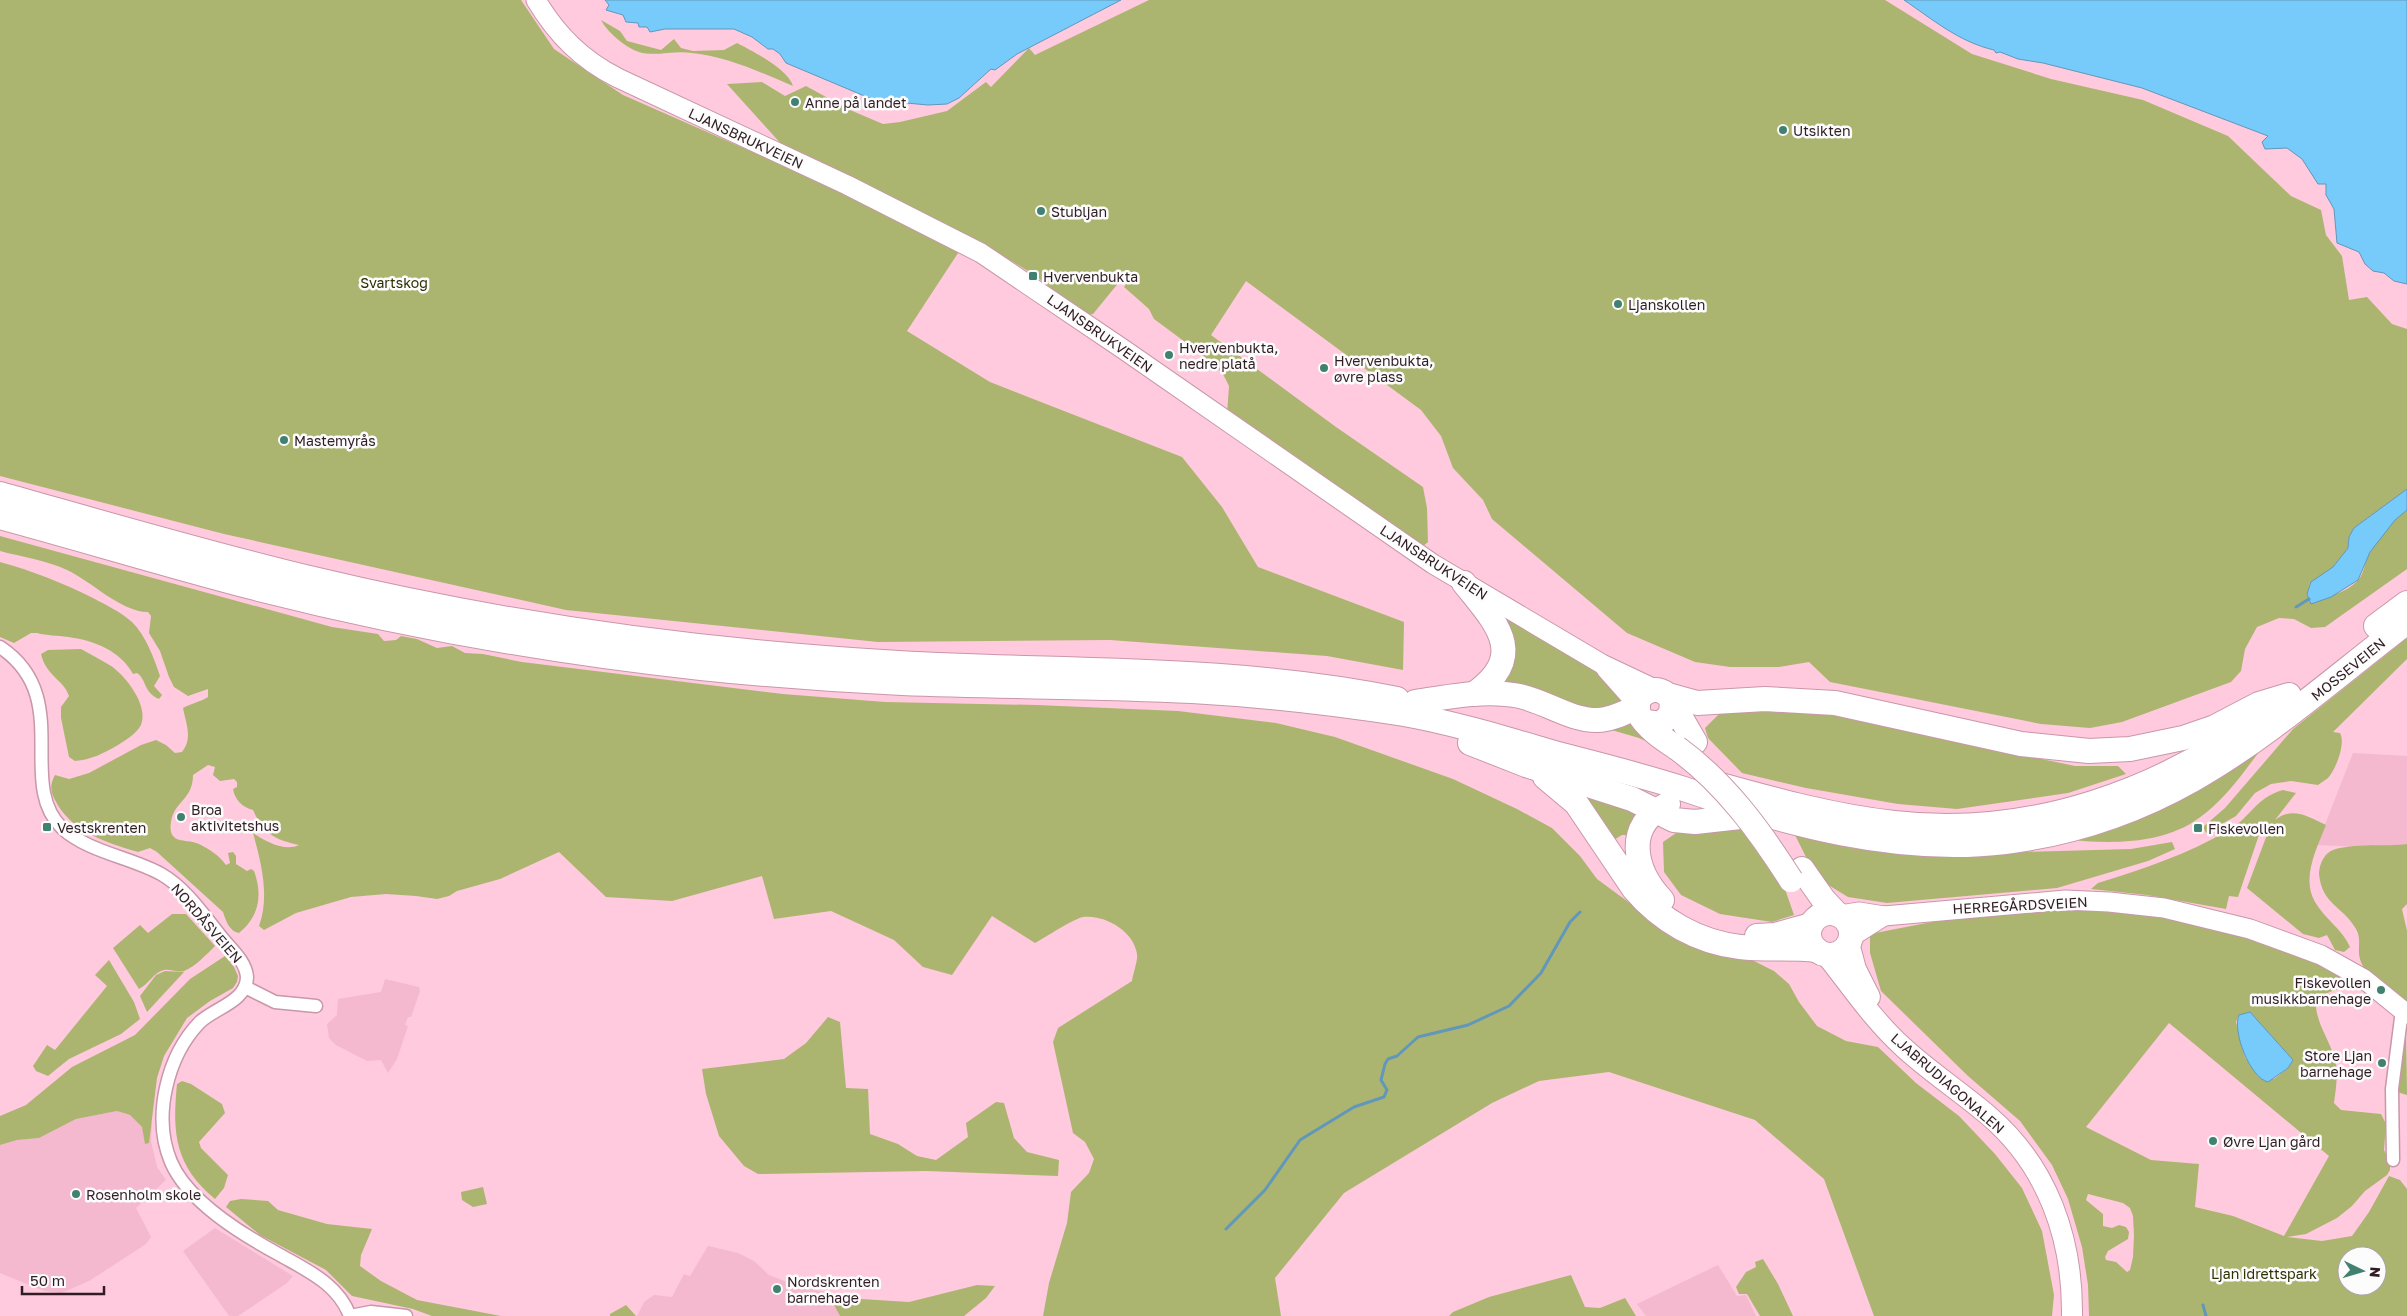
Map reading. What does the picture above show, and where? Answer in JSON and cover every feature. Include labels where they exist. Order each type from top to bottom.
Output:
[{"type":"highway","points":[[0,494],[158,539],[320,580],[489,616],[578,630],[768,653],[904,663],[1236,676],[1323,686],[1415,702],[1499,723],[1805,807],[1885,822],[1947,826],[1993,824],[2039,818],[2087,806],[2136,788],[2182,766],[2256,720],[2289,706]]},
{"type":"highway","points":[[0,517],[257,588],[343,609],[476,635],[647,662],[767,674],[903,683],[1186,691],[1291,699],[1417,716],[1682,788],[1712,800],[1761,814],[1852,834],[1953,846],[1994,843],[2042,836],[2104,821],[2160,798],[2226,762],[2289,706]]},
{"type":"highway","points":[[1464,583],[1488,614],[1500,634],[1503,644],[1501,665],[1497,674],[1488,685],[1474,694]]},
{"type":"highway","name":"MOSSEVEIEN","points":[[2289,706],[2407,603]]},
{"type":"highway","name":"MOSSEVEIEN","points":[[2289,706],[2407,622]]},
{"type":"highway","points":[[1641,711],[1646,692],[1702,704],[1765,699],[1835,703],[2027,745],[2064,750],[2108,751],[2145,747],[2183,738],[2215,727],[2259,704],[2289,706]]},
{"type":"highway","points":[[1415,702],[1474,694],[1502,693],[1517,695],[1544,703],[1576,717],[1599,720],[1641,711]]},
{"type":"highway","points":[[1641,711],[1656,724],[1665,721],[1671,714],[1666,696]]},
{"type":"highway","points":[[1666,696],[1686,745]]},
{"type":"highway","points":[[1348,708],[1465,742],[1526,765],[1632,799],[1674,820],[1685,822],[1761,814]]},
{"type":"highway","points":[[1526,765],[1555,784],[1576,802],[1634,889],[1643,900],[1672,923],[1698,936],[1740,947],[1839,953],[1850,940],[1848,922],[1797,875],[1757,806],[1718,763],[1686,745],[1660,736],[1641,711]]},
{"type":"highway","points":[[1712,800],[1680,800],[1655,811],[1642,826],[1638,841],[1638,860],[1652,888],[1676,911],[1711,929],[1751,936],[1775,935],[1811,925],[1824,913],[1839,914]]},
{"type":"highway","points":[[1797,875],[1800,894],[1811,925],[1810,938],[1821,952]]},
{"type":"main road","name":"LJANSBRUKVEIEN","points":[[536,0],[563,38],[592,64],[918,219],[981,253],[1123,349],[1415,553],[1602,664],[1666,696]]},
{"type":"main road","name":"LJANSBRUKVEIEN","points":[[1602,664],[1641,711]]},
{"type":"main road","name":"HERREGÅRDSVEIEN","points":[[1839,914],[1859,912],[1884,916],[2065,900],[2109,902],[2164,908],[2250,929],[2321,955],[2364,979],[2405,1012]]},
{"type":"main road","name":"HERREGÅRDSVEIEN","points":[[1850,940],[1884,916]]},
{"type":"main road","name":"LJABRUDIAGONALEN","points":[[1850,940],[1856,969],[1868,993],[1877,1018]]},
{"type":"main road","name":"LJABRUDIAGONALEN","points":[[1821,952],[1877,1018],[1914,1057],[1991,1117],[2021,1149],[2033,1166],[2053,1203],[2066,1244],[2071,1275],[2072,1316]]},
{"type":"street","name":"NORDÅSVEIEN","points":[[0,647],[25,671],[36,694],[43,739],[44,794],[53,817],[67,831],[82,841],[166,877],[179,888],[243,963],[247,974],[245,987]]},
{"type":"street","points":[[316,1006],[275,1002],[245,987],[236,998],[200,1022],[180,1050],[172,1070],[164,1106],[165,1139],[169,1155],[182,1181],[214,1211],[250,1238],[324,1282],[341,1299],[350,1316],[370,1312],[406,1316]]},
{"type":"street","name":"HERREGÅRDSVEIEN","points":[[2393,1160],[2392,1088],[2405,1012]]},
{"type":"shaded area","points":[[2353,753],[2407,756],[2407,849],[2317,845]]},
{"type":"shaded area","points":[[385,979],[419,987],[420,991],[411,1017],[408,1017],[405,1025],[408,1026],[397,1059],[388,1073],[381,1060],[367,1061],[336,1045],[329,1038],[327,1024],[337,1015],[338,999],[381,992]]},
{"type":"shaded area","name":"Rosenholm skole","points":[[117,1111],[130,1115],[142,1127],[152,1122],[151,1141],[157,1167],[166,1180],[136,1208],[151,1237],[146,1244],[89,1281],[62,1293],[44,1291],[0,1273],[0,1145],[17,1140],[39,1138],[76,1119]]},
{"type":"shaded area","points":[[215,1228],[293,1276],[287,1283],[238,1316],[229,1316],[183,1251]]},
{"type":"shaded area","points":[[708,1246],[738,1253],[754,1261],[769,1275],[800,1287],[827,1292],[840,1316],[637,1316],[644,1302],[654,1295],[672,1297],[684,1274],[690,1276]]},
{"type":"shaded area","points":[[1718,1265],[1737,1296],[1746,1295],[1756,1316],[1646,1316],[1637,1304]]},
{"type":"green space","name":"Svartskog","points":[[0,0],[521,0],[554,49],[623,95],[907,220],[960,250],[907,331],[990,382],[1182,457],[1222,507],[1258,567],[1404,622],[1403,670],[1327,656],[1110,640],[878,642],[566,610],[224,534],[0,476]]},
{"type":"green space","points":[[1149,0],[1885,0],[1972,54],[2051,79],[2143,100],[2228,136],[2291,196],[2321,210],[2326,235],[2342,256],[2349,300],[2367,297],[2392,324],[2407,329],[2407,489],[2354,528],[2349,537],[2348,548],[2333,567],[2310,583],[2307,595],[2311,603],[2341,592],[2353,585],[2361,576],[2369,554],[2381,535],[2396,518],[2407,510],[2407,569],[2325,627],[2311,628],[2294,619],[2279,618],[2257,627],[2245,649],[2241,671],[2231,682],[2122,722],[2090,728],[2041,724],[1830,682],[1809,662],[1779,667],[1730,667],[1695,662],[1627,633],[1492,519],[1483,500],[1453,468],[1441,436],[1421,410],[1246,281],[1211,335],[1336,427],[1423,487],[1427,508],[1428,542],[1422,547],[1227,414],[1229,386],[1223,374],[1200,353],[1154,319],[1149,309],[1124,287],[1130,278],[1129,270],[1093,314],[1086,315],[1033,274],[998,253],[926,215],[783,146],[727,84],[762,82],[785,96],[806,86],[850,110],[883,124],[900,122],[947,111],[986,82],[991,87],[1029,48],[1035,55]]},
{"type":"green space","points":[[601,20],[620,31],[627,41],[661,50],[674,39],[681,48],[693,51],[724,50],[737,43],[778,67],[785,73],[793,86],[744,66],[705,55],[685,52],[652,54],[639,52],[617,39]]},
{"type":"green space","points":[[0,536],[332,627],[378,634],[384,641],[396,640],[401,636],[417,639],[437,648],[452,646],[465,653],[483,654],[522,662],[783,694],[885,702],[1037,705],[1178,711],[1276,723],[1335,737],[1453,779],[1517,809],[1552,828],[1580,856],[1597,879],[1665,929],[1726,956],[1754,961],[1774,971],[1789,984],[1799,1002],[1817,1026],[1846,1041],[1878,1047],[1916,1083],[1959,1116],[1995,1154],[2022,1188],[2042,1231],[2054,1295],[2052,1316],[1874,1316],[1824,1179],[1755,1120],[1609,1072],[1539,1081],[1492,1103],[1344,1193],[1275,1278],[1281,1316],[1043,1316],[1049,1283],[1067,1223],[1071,1192],[1089,1173],[1094,1159],[1085,1142],[1073,1133],[1053,1042],[1058,1028],[1132,981],[1137,954],[1135,946],[1124,931],[1109,921],[1100,918],[1083,917],[1035,943],[992,916],[952,975],[923,967],[894,940],[831,911],[774,919],[762,876],[672,901],[606,897],[559,852],[500,879],[457,891],[449,896],[437,899],[386,894],[351,897],[296,913],[264,930],[259,926],[264,903],[263,879],[253,833],[281,846],[293,847],[299,845],[276,838],[266,830],[253,810],[242,805],[237,800],[233,789],[237,787],[237,782],[234,779],[220,781],[213,775],[215,767],[208,765],[193,775],[190,790],[173,815],[171,830],[175,838],[203,846],[217,855],[226,865],[230,863],[228,853],[233,852],[236,856],[236,864],[247,871],[251,869],[254,871],[258,889],[255,913],[246,927],[239,933],[236,932],[228,925],[223,912],[157,852],[150,848],[138,852],[90,834],[70,820],[62,811],[51,791],[51,784],[55,775],[69,779],[89,773],[141,745],[156,740],[166,745],[175,753],[182,752],[188,736],[183,708],[208,697],[208,689],[188,696],[174,687],[160,651],[149,633],[151,616],[148,612],[138,611],[117,602],[67,570],[42,561],[0,551]]},
{"type":"green space","points":[[0,562],[36,573],[70,587],[113,609],[132,622],[145,640],[158,669],[160,676],[154,686],[162,695],[159,699],[150,693],[140,676],[137,673],[133,674],[121,659],[114,653],[96,644],[64,636],[37,633],[31,633],[14,643],[0,637]]},
{"type":"green space","points":[[1493,608],[1593,664],[1627,700],[1609,713],[1504,688]]},
{"type":"green space","points":[[2407,638],[2407,659],[2333,732],[2340,733],[2342,743],[2337,762],[2328,778],[2318,785],[2291,781],[2271,784],[2255,793],[2236,816],[2206,833],[2203,827],[2225,808],[2293,729]]},
{"type":"green space","points":[[81,649],[111,666],[123,677],[135,692],[143,717],[139,728],[124,741],[97,756],[75,761],[69,757],[61,718],[61,707],[69,696],[67,691],[47,668],[41,654],[48,650]]},
{"type":"green space","points":[[1722,711],[1812,711],[2075,766],[2118,766],[2126,774],[2068,793],[1957,809],[1898,804],[1806,788],[1742,773],[1708,738],[1705,728]]},
{"type":"green space","points":[[1628,719],[1657,746],[1639,738],[1598,726]]},
{"type":"green space","points":[[2265,744],[2235,784],[2218,802],[2185,827],[2154,837],[2121,842],[2072,840],[2099,833],[2149,813],[2173,801]]},
{"type":"green space","points":[[1564,782],[1647,810],[1630,835],[1622,835],[1609,843]]},
{"type":"green space","points":[[2283,790],[2296,793],[2275,820],[2281,816],[2294,813],[2307,816],[2326,825],[2312,863],[2310,873],[2311,893],[2324,914],[2347,941],[2350,947],[2344,952],[2335,950],[2327,935],[2319,938],[2303,934],[2247,888],[2271,824],[2263,823],[2238,897],[2229,896],[2226,909],[2147,895],[2091,889],[2098,883],[2165,860],[2213,839],[2236,825],[2266,798]]},
{"type":"green space","points":[[1738,825],[1786,892],[1794,915],[1772,922],[1720,914],[1681,895],[1664,872],[1663,842],[1679,831]]},
{"type":"green space","points":[[1795,835],[1851,848],[1905,855],[2131,849],[2172,842],[2175,849],[2148,861],[2057,888],[1887,903],[1848,897],[1825,883],[1811,867]]},
{"type":"green space","points":[[2407,844],[2407,904],[2402,909],[2407,931],[2407,1008],[2367,972],[2359,955],[2358,933],[2351,921],[2324,892],[2319,874],[2324,857],[2334,850],[2354,846]]},
{"type":"green space","name":"Ljan idrettspark","points":[[2112,907],[2234,932],[2339,971],[2342,980],[2338,989],[2316,997],[2319,1020],[2336,1061],[2337,1079],[2334,1103],[2341,1110],[2381,1114],[2386,1124],[2384,1150],[2390,1162],[2390,1170],[2387,1175],[2365,1191],[2352,1206],[2337,1218],[2306,1234],[2287,1237],[2322,1241],[2352,1236],[2369,1212],[2389,1176],[2400,1180],[2407,1189],[2407,1316],[2089,1316],[2088,1285],[2082,1247],[2068,1199],[2052,1165],[2020,1121],[1968,1076],[1881,991],[1870,953],[1870,934],[1942,920],[2044,908]],"holes":[[[2250,1012],[2293,1060],[2288,1068],[2274,1079],[2259,1077],[2245,1057],[2236,1022],[2239,1015]],[[2169,1023],[2329,1156],[2284,1236],[2233,1216],[2195,1207],[2199,1164],[2151,1160],[2086,1127]],[[2088,1194],[2123,1203],[2130,1208],[2133,1216],[2133,1257],[2130,1270],[2127,1272],[2116,1262],[2106,1260],[2105,1257],[2108,1251],[2128,1239],[2129,1232],[2126,1227],[2119,1225],[2112,1228],[2103,1226],[2103,1214],[2086,1200]]]},
{"type":"green space","points":[[172,914],[186,914],[215,946],[192,967],[182,971],[160,971],[139,989],[113,948],[140,925],[148,933]]},
{"type":"green space","points":[[225,956],[234,967],[238,976],[237,982],[233,988],[210,1001],[187,1018],[164,1056],[157,1078],[149,1143],[145,1144],[142,1127],[130,1115],[117,1111],[76,1119],[39,1138],[17,1140],[0,1145],[0,1116],[26,1105],[72,1067],[135,1035],[190,979]]},
{"type":"green space","points":[[109,960],[134,1002],[140,1019],[121,1034],[69,1059],[48,1076],[36,1071],[33,1066],[47,1045],[55,1050],[107,986],[95,975]]},
{"type":"green space","points":[[165,971],[184,972],[147,1012],[140,996],[156,975]]},
{"type":"green space","points":[[828,1017],[840,1022],[846,1088],[868,1089],[870,1134],[898,1144],[917,1156],[936,1160],[968,1137],[966,1123],[996,1102],[1004,1103],[1014,1138],[1027,1152],[1059,1160],[1058,1176],[926,1171],[758,1174],[744,1166],[719,1136],[706,1094],[702,1069],[784,1059],[806,1043]]},
{"type":"green space","points":[[2406,1028],[2407,1095],[2397,1092]]},
{"type":"green space","points":[[182,1081],[191,1084],[222,1104],[225,1113],[199,1142],[201,1148],[228,1175],[224,1188],[215,1199],[191,1174],[179,1147],[175,1118],[177,1084]]},
{"type":"green space","points":[[483,1187],[487,1204],[473,1207],[462,1200],[461,1192]]},
{"type":"green space","points":[[241,1199],[268,1201],[278,1210],[327,1224],[372,1229],[361,1255],[360,1266],[381,1281],[417,1300],[501,1316],[432,1316],[413,1309],[352,1296],[326,1270],[260,1235],[226,1207],[230,1201]]},
{"type":"green space","points":[[1763,1259],[1778,1284],[1793,1316],[1760,1316],[1747,1294],[1739,1294],[1736,1287],[1746,1272],[1756,1267],[1755,1262]]},
{"type":"green space","points":[[1571,1275],[1585,1307],[1600,1308],[1625,1298],[1636,1316],[1449,1316],[1453,1312],[1489,1297]]},
{"type":"green space","points":[[977,1285],[995,1286],[986,1298],[964,1316],[840,1316],[827,1292],[845,1298],[909,1302]]},
{"type":"green space","points":[[626,1305],[636,1316],[610,1316],[610,1314]]},
{"type":"water","points":[[605,0],[1121,0],[1017,54],[995,70],[991,69],[959,98],[947,104],[928,105],[874,100],[786,63],[780,54],[773,49],[768,49],[752,37],[734,29],[665,29],[650,32],[647,27],[639,27],[638,23],[626,22],[623,15],[606,10],[609,5]]},
{"type":"water","points":[[1904,0],[2407,0],[2407,284],[2394,281],[2384,273],[2373,271],[2365,264],[2359,252],[2337,243],[2334,209],[2326,195],[2326,184],[2318,184],[2302,159],[2287,148],[2265,149],[2262,142],[2268,136],[2142,88],[2043,63],[2018,59],[2000,52],[1996,53],[1994,50],[1958,36]]},
{"type":"water","points":[[2407,489],[2407,510],[2395,520],[2370,552],[2358,580],[2331,597],[2311,604],[2307,594],[2311,582],[2333,567],[2348,548],[2349,537],[2354,528]]},
{"type":"water","points":[[2250,1012],[2293,1060],[2288,1068],[2268,1082],[2261,1079],[2255,1072],[2240,1042],[2237,1022],[2239,1015]]},
{"type":"waterway","points":[[2296,607],[2309,599]]},
{"type":"waterway","points":[[1226,1229],[1265,1190],[1300,1140],[1354,1107],[1384,1097],[1387,1090],[1381,1080],[1388,1059],[1397,1056],[1418,1037],[1468,1025],[1509,1006],[1541,973],[1570,922],[1580,912]]},
{"type":"waterway","points":[[2203,1305],[2206,1316]]},
{"type":"place","name":"Anne på landet","points":[[795,102]]},
{"type":"place","name":"Utsikten","points":[[1783,130]]},
{"type":"place","name":"Stubljan","points":[[1041,211]]},
{"type":"place","name":"Hvervenbukta","points":[[1033,276]]},
{"type":"place","name":"Ljanskollen","points":[[1618,304]]},
{"type":"place","name":"Hvervenbukta, nedre platå","points":[[1169,355]]},
{"type":"place","name":"Hvervenbukta, øvre plass","points":[[1324,368]]},
{"type":"place","name":"Mastemyrås","points":[[284,440]]},
{"type":"place","name":"Broa aktivitetshus","points":[[181,817]]},
{"type":"place","name":"Vestskrenten","points":[[47,827]]},
{"type":"place","name":"Fiskevollen","points":[[2198,828]]},
{"type":"place","name":"Fiskevollen musikkbarnehage","points":[[2381,990]]},
{"type":"place","name":"Store Ljan barnehage","points":[[2382,1063]]},
{"type":"place","name":"Øvre Ljan gård","points":[[2213,1141]]},
{"type":"place","name":"Rosenholm skole","points":[[76,1194]]},
{"type":"place","name":"Nordskrenten barnehage","points":[[777,1289]]}]
